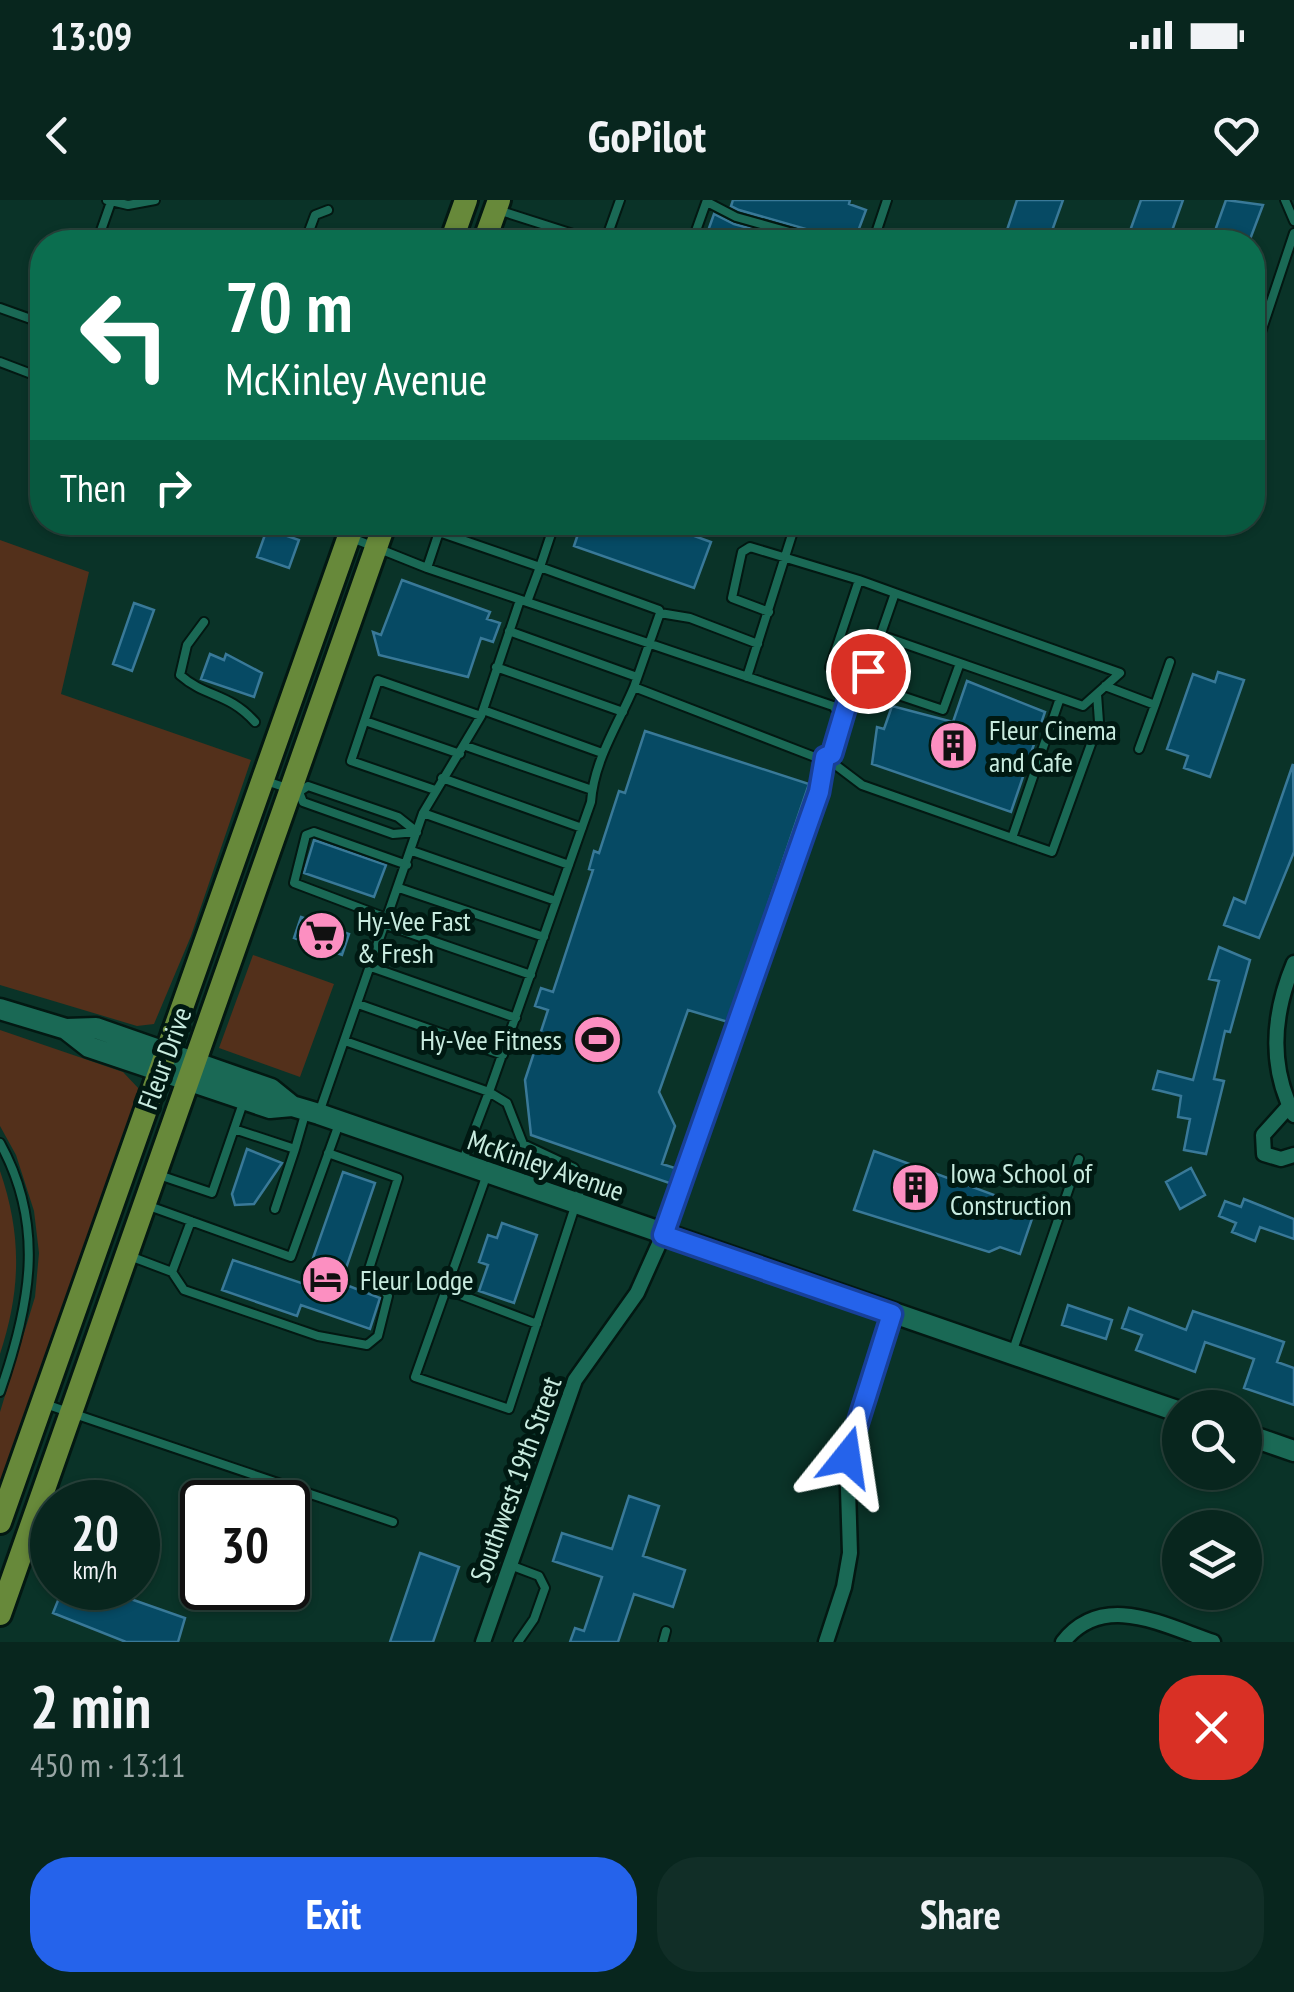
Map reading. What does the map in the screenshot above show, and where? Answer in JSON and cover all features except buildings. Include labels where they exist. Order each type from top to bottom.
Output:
[{"type":"main road","points":[[455,230],[468,200]]},
{"type":"main road","points":[[489,230],[498,205]]},
{"type":"main road","name":"Fleur Drive","points":[[0,1522],[350,535]]},
{"type":"main road","name":"Fleur Drive","points":[[0,1614],[191,1071],[295,791],[380,535]]},
{"type":"main road","name":"McKinley Avenue","points":[[0,1009],[66,1029],[96,1028],[191,1071],[271,1088],[306,1110],[1162,1406]]},
{"type":"main road","name":"McKinley Avenue","points":[[191,1071],[270,1108],[306,1110]]},
{"type":"main road","points":[[1262,1440],[1294,1451]]},
{"type":"street","points":[[468,200],[498,205]]},
{"type":"street","points":[[1294,962],[1282,993],[1275,1042],[1292,1111],[1263,1136],[1264,1154],[1281,1159],[1294,1156]]},
{"type":"street","name":"Southwest 19th Street","points":[[482,1642],[575,1380],[637,1293],[663,1235]]},
{"type":"street","points":[[826,1642],[844,1588],[850,1553],[847,1457],[892,1314]]},
{"type":"street","points":[[1063,1642],[1082,1624],[1116,1613],[1212,1642]]},
{"type":"lane","points":[[101,230],[109,201],[128,206],[156,200]]},
{"type":"lane","points":[[607,230],[620,200]]},
{"type":"lane","points":[[876,230],[887,200]]},
{"type":"lane","points":[[1285,200],[1294,221]]},
{"type":"lane","points":[[696,230],[707,201],[736,217],[782,230]]},
{"type":"lane","points":[[498,205],[553,230]]},
{"type":"lane","points":[[309,230],[315,215],[328,210]]},
{"type":"lane","points":[[1265,320],[1294,233]]},
{"type":"lane","points":[[0,308],[30,318]]},
{"type":"lane","points":[[0,362],[30,373]]},
{"type":"lane","points":[[359,535],[376,547],[428,568],[842,713]]},
{"type":"lane","points":[[428,568],[438,535]]},
{"type":"lane","points":[[448,535],[655,607],[660,613],[690,618],[758,644]]},
{"type":"lane","points":[[275,1209],[306,1110],[345,1041],[423,813],[482,713],[509,631],[551,535]]},
{"type":"lane","points":[[746,677],[793,535]]},
{"type":"lane","points":[[769,612],[732,598],[742,552],[750,547],[860,580],[1120,673],[1084,706],[880,636]]},
{"type":"lane","points":[[860,580],[830,666],[854,680],[943,710],[960,663]]},
{"type":"lane","points":[[825,757],[832,754],[854,680],[868,671],[895,593]]},
{"type":"lane","points":[[462,1164],[582,828],[602,753],[634,687],[660,613]]},
{"type":"lane","points":[[204,622],[188,645],[180,674],[193,686],[238,703],[255,722]]},
{"type":"lane","points":[[509,631],[637,676]]},
{"type":"lane","points":[[1140,749],[1170,662]]},
{"type":"lane","points":[[496,667],[623,712]]},
{"type":"lane","points":[[435,790],[351,762],[378,680],[602,753]]},
{"type":"lane","points":[[1105,686],[1155,705]]},
{"type":"lane","points":[[634,687],[825,757],[862,785],[1052,852],[1098,722],[1096,694]]},
{"type":"lane","points":[[1012,838],[1060,698]]},
{"type":"lane","points":[[364,720],[592,790]]},
{"type":"lane","points":[[663,1235],[819,792],[825,757]]},
{"type":"lane","points":[[442,778],[582,828]]},
{"type":"lane","points":[[266,781],[295,791],[303,802],[394,834],[416,832]]},
{"type":"lane","points":[[295,791],[308,786],[326,792],[398,817],[416,832]]},
{"type":"lane","points":[[423,813],[569,865]]},
{"type":"lane","points":[[407,865],[314,832],[306,835],[294,883],[531,975]]},
{"type":"lane","points":[[412,851],[556,902]]},
{"type":"lane","points":[[399,888],[544,937]]},
{"type":"lane","points":[[371,967],[516,1018]]},
{"type":"lane","points":[[358,1004],[503,1054]]},
{"type":"lane","points":[[345,1041],[489,1092],[507,1103],[522,1144],[581,1174],[576,1204],[509,1410],[415,1377],[487,1173]]},
{"type":"lane","points":[[155,1174],[212,1193],[244,1099]]},
{"type":"lane","points":[[144,1204],[291,1257],[340,1121]]},
{"type":"lane","points":[[234,1129],[294,1150]]},
{"type":"lane","points":[[0,1143],[23,1200],[31,1256],[26,1312],[0,1392]]},
{"type":"lane","points":[[126,1255],[172,1272],[184,1290],[318,1336],[367,1345],[378,1336],[388,1296],[368,1269],[398,1178],[328,1153]]},
{"type":"lane","points":[[1012,1355],[1078,1159]]},
{"type":"lane","points":[[172,1272],[191,1221]]},
{"type":"lane","points":[[445,1289],[537,1324]]},
{"type":"lane","points":[[41,1402],[393,1522]]},
{"type":"lane","points":[[509,1564],[539,1576],[545,1588],[534,1619],[518,1642]]},
{"type":"lane","points":[[663,1642],[666,1632]]},
{"type":"shaded area","points":[[0,540],[89,572],[61,694],[251,760],[191,936],[154,1024],[137,1026],[0,985]]},
{"type":"shaded area","points":[[253,955],[334,984],[300,1077],[219,1048]]},
{"type":"shaded area","points":[[0,1030],[123,1072],[140,1090],[0,1492],[0,1412],[35,1297],[39,1253],[34,1211],[16,1155],[0,1126]]},
{"type":"shaded area","points":[[0,1171],[12,1218],[16,1262],[12,1307],[0,1354]]},
{"type":"place","name":"Fleur Cinema and Cafe","points":[[954,745]]},
{"type":"place","name":"Hy-Vee Fast & Fresh","points":[[322,936]]},
{"type":"place","name":"Hy-Vee Fitness","points":[[597,1039]]},
{"type":"place","name":"Iowa School of Construction","points":[[915,1188]]},
{"type":"place","name":"Fleur Lodge","points":[[325,1279]]},
{"type":"route","points":[[847,1457],[892,1314],[663,1235],[819,792],[825,757],[832,754],[854,680],[868,671]]}]
